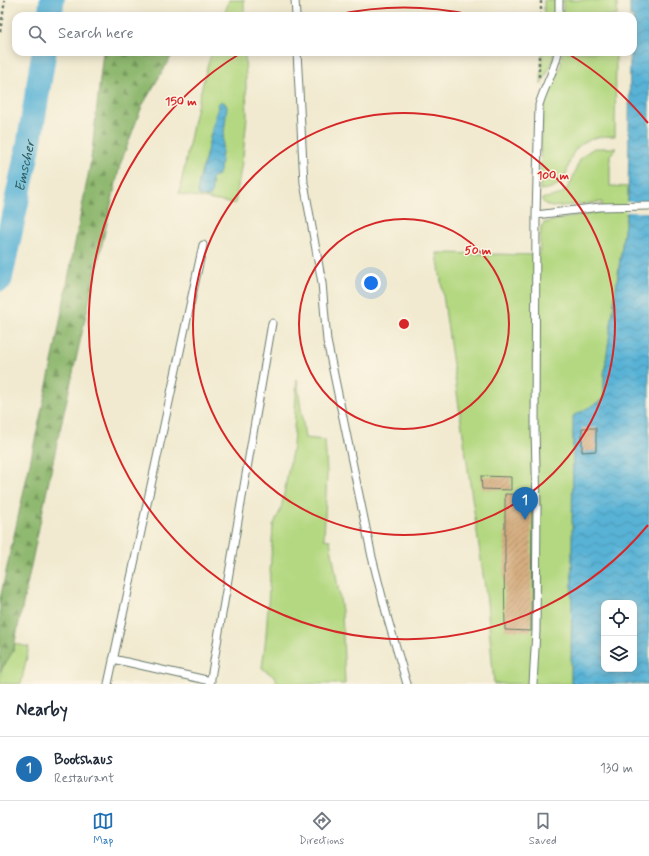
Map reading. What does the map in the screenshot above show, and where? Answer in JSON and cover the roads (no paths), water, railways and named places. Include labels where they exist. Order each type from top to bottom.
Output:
[{"type":"lane","points":[[295,0],[296,12]]},
{"type":"lane","points":[[559,0],[559,12]]},
{"type":"lane","points":[[297,56],[304,183],[322,283],[327,341],[372,557],[388,620],[407,684]]},
{"type":"lane","points":[[533,684],[536,631],[536,215],[539,105],[556,64],[557,56]]},
{"type":"lane","points":[[536,215],[602,207],[649,206]]},
{"type":"lane","points":[[108,684],[203,245]]},
{"type":"lane","points":[[113,659],[210,683],[272,323]]},
{"type":"water","points":[[630,0],[649,0],[649,684],[571,684],[573,416],[604,399],[604,375],[628,202],[630,56],[637,56],[637,12],[630,12]]},
{"type":"water","points":[[222,101],[227,107],[220,171],[218,175],[213,177],[210,197],[205,197],[198,195],[198,185],[217,109],[219,103]]},
{"type":"waterway","name":"Emscher","points":[[50,12],[52,0]]},
{"type":"waterway","name":"Emscher","points":[[0,279],[29,144],[43,56]]},
{"type":"place","name":"Bootshaus","points":[[525,520]]}]
